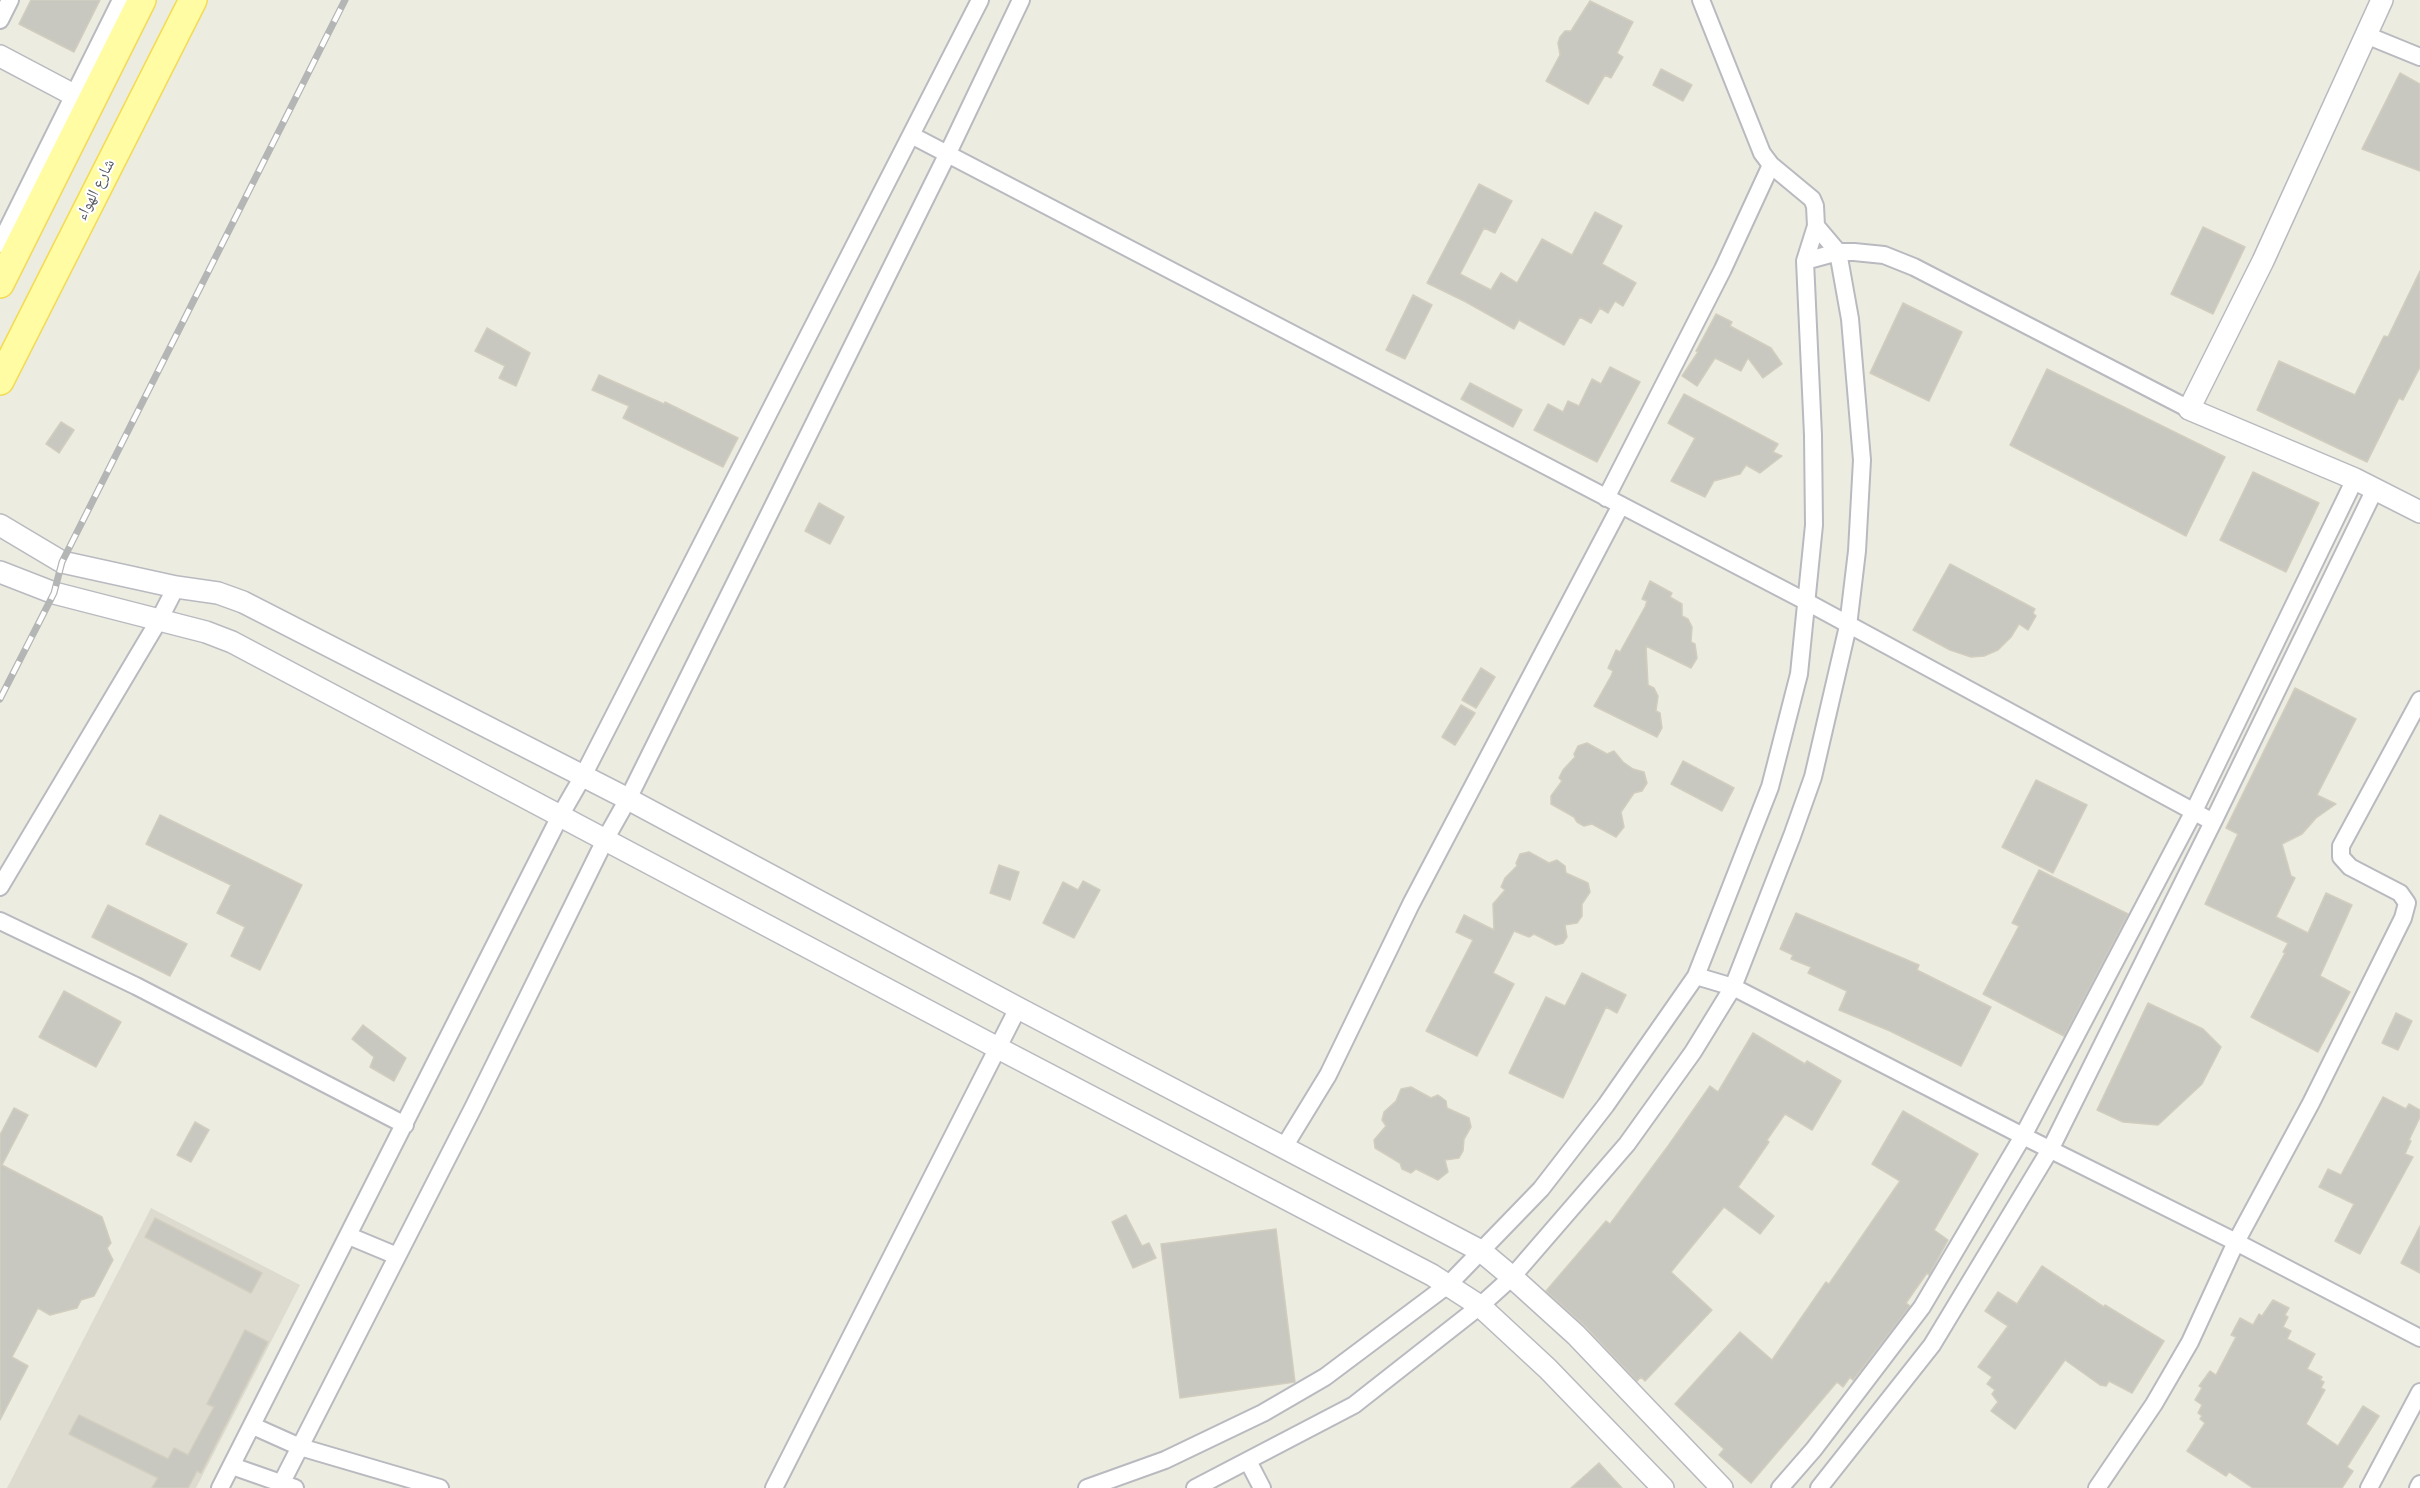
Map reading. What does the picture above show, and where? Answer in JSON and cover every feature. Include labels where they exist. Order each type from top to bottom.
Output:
[{"type":"main road","points":[[0,284],[82,98],[142,0]]},
{"type":"main road","name":"شارع الهواء","points":[[0,381],[193,0]]},
{"type":"street","points":[[0,20],[10,0]]},
{"type":"street","points":[[0,244],[82,98],[121,0]]},
{"type":"street","points":[[220,1488],[560,816],[583,776],[980,0]]},
{"type":"street","points":[[232,1466],[285,1487],[300,1447],[606,838],[628,799],[948,153],[1021,0]]},
{"type":"street","points":[[1087,1488],[1165,1460],[1263,1413],[1325,1377],[1449,1284],[1541,1189],[1606,1105],[1696,976],[1770,787],[1799,674],[1814,514],[1813,435],[1805,261],[1816,225],[1815,206],[1812,200],[1771,165],[1755,140],[1701,0]]},
{"type":"street","points":[[2188,409],[2263,261],[2382,0]]},
{"type":"street","points":[[2366,35],[2420,57]]},
{"type":"street","points":[[0,56],[82,98]]},
{"type":"street","points":[[911,135],[1807,602],[2213,822]]},
{"type":"street","points":[[1284,1147],[1328,1075],[1613,501],[1771,165]]},
{"type":"street","points":[[1195,1488],[1354,1405],[1480,1306],[1512,1276],[1565,1218],[1627,1144],[1693,1052],[1732,987],[1792,837],[1813,777],[1848,626],[1857,551],[1862,460],[1850,319],[1838,252],[1816,225]]},
{"type":"street","points":[[1805,261],[1838,252],[1854,252],[1884,255],[1914,267],[2188,409],[2355,479],[2420,512]]},
{"type":"street","points":[[1780,1488],[1814,1449],[1922,1307],[2023,1136],[2193,813],[2355,479]]},
{"type":"street","points":[[1819,1488],[1932,1345],[2051,1148],[2375,489]]},
{"type":"street","points":[[0,525],[62,562],[176,587],[218,593],[243,602],[628,799],[1018,1008],[1481,1251],[1512,1276],[1576,1335],[1722,1488]]},
{"type":"street","points":[[0,572],[54,593],[206,632],[232,642],[1449,1284],[1480,1306],[1548,1369],[1663,1488]]},
{"type":"street","points":[[0,887],[159,620],[176,587]]},
{"type":"street","points":[[2097,1488],[2154,1404],[2186,1351],[2236,1242],[2311,1103],[2403,918],[2407,903],[2400,893],[2350,867],[2341,857],[2341,846],[2420,700]]},
{"type":"street","points":[[0,921],[136,986],[405,1125]]},
{"type":"street","points":[[1696,976],[1732,987],[2236,1242],[2420,1338]]},
{"type":"street","points":[[774,1488],[996,1047],[1018,1008]]},
{"type":"street","points":[[349,1236],[397,1256]]},
{"type":"street","points":[[2369,1488],[2420,1392]]},
{"type":"street","points":[[253,1426],[300,1447],[440,1488]]},
{"type":"street","points":[[1248,1461],[1262,1488]]},
{"type":"street","points":[[2418,1488],[2420,1484]]},
{"type":"shaded area","points":[[151,1208],[300,1285],[196,1488],[7,1488]]},
{"type":"building","points":[[31,0],[100,0],[74,52],[19,24]]},
{"type":"building","points":[[1590,1],[1633,22],[1617,53],[1623,57],[1611,78],[1605,75],[1588,104],[1546,81],[1560,55],[1558,43],[1560,37],[1565,31],[1571,31]]},
{"type":"building","points":[[1661,69],[1692,85],[1683,101],[1653,85]]},
{"type":"building","points":[[2400,73],[2420,84],[2420,171],[2362,149]]},
{"type":"building","points":[[1479,184],[1512,201],[1495,233],[1484,228],[1460,274],[1491,290],[1501,273],[1517,283],[1542,239],[1572,255],[1595,212],[1622,226],[1602,264],[1636,283],[1623,306],[1615,301],[1608,313],[1600,308],[1591,323],[1580,317],[1564,345],[1519,320],[1514,329],[1427,283]]},
{"type":"building","points":[[2203,227],[2245,247],[2213,314],[2171,294]]},
{"type":"building","points":[[2420,271],[2420,367],[2403,400],[2399,398],[2367,462],[2257,410],[2279,361],[2355,395],[2384,336],[2388,337]]},
{"type":"building","points":[[1413,295],[1432,305],[1405,359],[1386,350]]},
{"type":"building","points":[[1903,303],[1962,332],[1929,401],[1870,373]]},
{"type":"building","points":[[1716,314],[1732,322],[1730,326],[1771,348],[1782,364],[1763,378],[1748,358],[1741,371],[1715,358],[1697,386],[1682,376],[1698,352],[1696,351]]},
{"type":"building","points":[[487,328],[530,353],[516,386],[499,378],[505,366],[475,351]]},
{"type":"building","points":[[1610,367],[1640,382],[1597,462],[1534,430],[1548,404],[1563,412],[1568,401],[1579,406],[1592,379],[1601,384]]},
{"type":"building","points":[[2047,369],[2225,457],[2186,536],[2010,445]]},
{"type":"building","points":[[599,375],[664,404],[665,402],[738,438],[723,467],[623,418],[629,406],[592,390]]},
{"type":"building","points":[[1470,383],[1522,410],[1513,427],[1461,399]]},
{"type":"building","points":[[1684,394],[1778,444],[1773,452],[1782,456],[1760,473],[1746,465],[1740,474],[1714,481],[1705,497],[1671,481],[1695,438],[1668,423]]},
{"type":"building","points":[[61,422],[74,430],[59,453],[46,444]]},
{"type":"building","points":[[2253,472],[2319,503],[2286,572],[2220,540]]},
{"type":"building","points":[[819,503],[844,517],[830,544],[805,531]]},
{"type":"building","points":[[1950,564],[2035,609],[2033,613],[2036,616],[2028,630],[2019,624],[2011,637],[1998,650],[1984,656],[1971,657],[1950,650],[1913,630]]},
{"type":"building","points":[[1650,581],[1672,593],[1670,597],[1682,604],[1682,616],[1688,619],[1692,627],[1691,642],[1695,644],[1697,658],[1691,668],[1646,646],[1648,685],[1654,688],[1658,696],[1656,711],[1660,713],[1662,728],[1657,737],[1594,706],[1613,671],[1608,668],[1616,650],[1620,652],[1645,607],[1647,601],[1642,599]]},
{"type":"building","points":[[1481,668],[1495,677],[1476,708],[1462,700]]},
{"type":"building","points":[[2295,688],[2356,719],[2317,795],[2336,804],[2316,818],[2302,834],[2282,844],[2291,876],[2295,878],[2276,917],[2308,933],[2326,893],[2352,905],[2320,976],[2350,992],[2318,1052],[2251,1017],[2288,943],[2205,904],[2238,834],[2226,828]]},
{"type":"building","points":[[1461,705],[1475,713],[1455,745],[1442,737]]},
{"type":"building","points":[[1587,743],[1607,754],[1614,751],[1633,769],[1644,772],[1647,783],[1642,791],[1634,793],[1621,812],[1624,827],[1616,837],[1592,824],[1584,826],[1574,817],[1551,804],[1551,796],[1562,781],[1559,778],[1563,770],[1575,757],[1578,746]]},
{"type":"building","points":[[1683,761],[1734,788],[1722,811],[1671,784]]},
{"type":"building","points":[[2036,780],[2087,805],[2053,873],[2002,847]]},
{"type":"building","points":[[160,815],[302,885],[260,970],[231,956],[245,927],[217,913],[231,885],[146,844]]},
{"type":"building","points":[[1529,852],[1549,863],[1557,860],[1565,866],[1566,873],[1588,883],[1590,892],[1582,904],[1582,916],[1577,923],[1565,925],[1567,937],[1563,943],[1556,945],[1534,934],[1529,937],[1514,931],[1493,973],[1514,984],[1477,1056],[1426,1031],[1473,940],[1456,932],[1464,915],[1494,930],[1493,904],[1505,890],[1501,887],[1505,878],[1517,866],[1520,854]]},
{"type":"building","points":[[999,865],[1019,872],[1010,900],[990,893]]},
{"type":"building","points":[[2039,870],[2128,914],[2064,1036],[1983,994],[2019,926],[2012,923]]},
{"type":"building","points":[[1083,881],[1100,890],[1074,938],[1043,923],[1063,882],[1078,890]]},
{"type":"building","points":[[108,905],[187,944],[170,976],[92,937]]},
{"type":"building","points":[[1796,913],[1919,965],[1917,970],[1991,1007],[1961,1066],[1890,1031],[1839,1010],[1847,991],[1808,973],[1811,967],[1791,959],[1793,955],[1780,949]]},
{"type":"building","points":[[1582,973],[1626,995],[1617,1013],[1606,1007],[1563,1098],[1509,1073],[1546,997],[1565,1006]]},
{"type":"building","points":[[64,991],[121,1022],[96,1067],[39,1037]]},
{"type":"building","points":[[2148,1003],[2203,1029],[2221,1047],[2202,1084],[2158,1125],[2123,1122],[2097,1110]]},
{"type":"building","points":[[2396,1013],[2412,1021],[2398,1050],[2382,1043]]},
{"type":"building","points":[[363,1025],[406,1058],[394,1081],[370,1067],[374,1057],[352,1039]]},
{"type":"building","points":[[1753,1033],[1805,1064],[1807,1061],[1841,1081],[1812,1130],[1785,1114],[1738,1187],[1774,1216],[1760,1234],[1724,1207],[1671,1272],[1712,1310],[1645,1381],[1641,1377],[1637,1381],[1585,1326],[1546,1291],[1606,1221],[1610,1224],[1710,1086],[1718,1092]]},
{"type":"building","points":[[1411,1087],[1431,1098],[1438,1095],[1446,1101],[1447,1108],[1469,1118],[1471,1127],[1464,1139],[1463,1151],[1459,1158],[1445,1160],[1448,1172],[1438,1180],[1416,1169],[1411,1173],[1402,1169],[1400,1163],[1375,1148],[1374,1140],[1386,1126],[1382,1120],[1384,1112],[1396,1101],[1401,1089]]},
{"type":"building","points":[[2383,1097],[2406,1109],[2409,1104],[2420,1110],[2420,1117],[2405,1154],[2413,1157],[2360,1254],[2335,1241],[2354,1204],[2319,1187],[2328,1169],[2341,1175]]},
{"type":"building","points":[[14,1108],[28,1115],[2,1165],[102,1217],[111,1243],[107,1248],[113,1260],[94,1296],[81,1300],[77,1308],[50,1315],[38,1308],[12,1357],[28,1366],[0,1420],[0,1135]]},
{"type":"building","points":[[1903,1111],[1978,1154],[1934,1230],[1948,1240],[1929,1275],[1927,1273],[1906,1303],[1910,1306],[1853,1380],[1850,1377],[1843,1387],[1837,1382],[1751,1483],[1719,1455],[1724,1449],[1675,1404],[1740,1332],[1772,1360],[1826,1282],[1829,1284],[1900,1181],[1872,1164]]},
{"type":"building","points":[[195,1122],[209,1130],[191,1162],[177,1155]]},
{"type":"building","points":[[1126,1215],[1142,1246],[1149,1243],[1156,1258],[1133,1268],[1112,1222]]},
{"type":"building","points":[[155,1218],[262,1273],[251,1293],[145,1237]]},
{"type":"building","points":[[2420,1226],[2420,1273],[2401,1263]]},
{"type":"building","points":[[1276,1229],[1295,1382],[1180,1398],[1161,1244]]},
{"type":"building","points":[[2042,1266],[2104,1307],[2105,1305],[2164,1341],[2132,1393],[2109,1381],[2106,1386],[2100,1385],[2065,1360],[2015,1429],[1991,1411],[1998,1402],[1992,1394],[1995,1390],[1987,1384],[1992,1377],[1978,1367],[2008,1326],[1985,1311],[1998,1292],[2017,1304]]},
{"type":"building","points":[[2273,1300],[2289,1308],[2283,1327],[2291,1331],[2287,1339],[2315,1354],[2307,1369],[2322,1377],[2320,1380],[2324,1382],[2321,1388],[2325,1390],[2306,1424],[2338,1446],[2363,1406],[2379,1416],[2347,1467],[2353,1471],[2342,1488],[2253,1488],[2229,1472],[2226,1476],[2187,1451],[2205,1423],[2200,1419],[2202,1416],[2198,1413],[2202,1405],[2195,1400],[2202,1388],[2199,1386],[2210,1371],[2216,1375],[2236,1337],[2231,1335],[2240,1318],[2253,1325],[2259,1314],[2262,1316]]},
{"type":"building","points":[[245,1330],[268,1342],[201,1473],[197,1471],[188,1488],[152,1488],[158,1478],[69,1434],[79,1415],[168,1459],[174,1448],[188,1455],[214,1407],[207,1404]]},
{"type":"building","points":[[1599,1463],[1622,1488],[1571,1488]]},
{"type":"railway","points":[[0,699],[54,593],[62,562],[345,0]]}]
